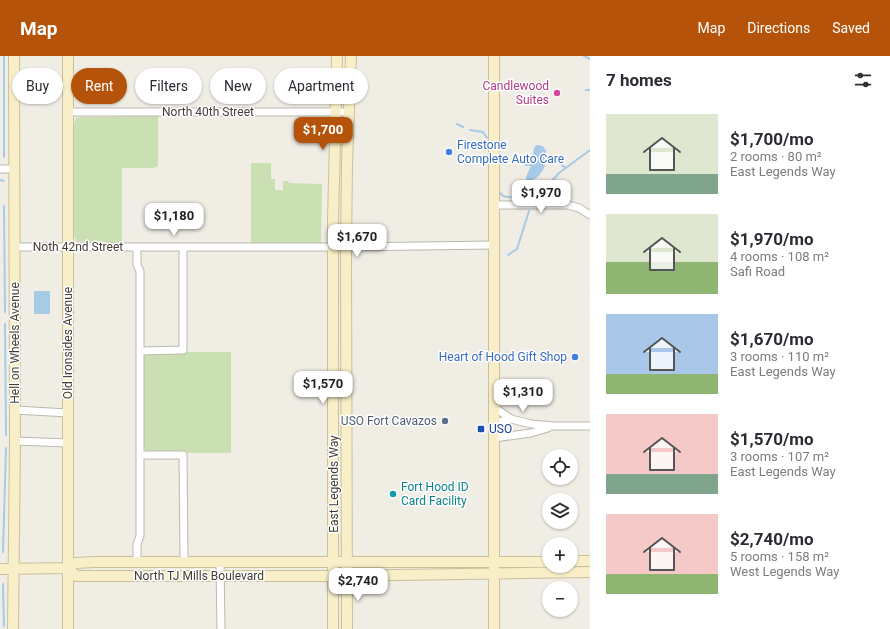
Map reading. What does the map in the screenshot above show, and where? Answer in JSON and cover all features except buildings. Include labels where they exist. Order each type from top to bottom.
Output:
[{"type":"street","name":"Hell on Wheels Avenue","points":[[13,629],[15,441],[14,56]]},
{"type":"street","name":"Old Ironsides Avenue","points":[[68,56],[68,629]]},
{"type":"street","name":"East Legends Way","points":[[333,629],[333,221],[337,56]]},
{"type":"street","name":"East Legends Way","points":[[347,629],[346,247],[351,56]]},
{"type":"street","points":[[494,56],[494,629]]},
{"type":"street","name":"North 40th Street","points":[[68,112],[349,112]]},
{"type":"street","points":[[0,169],[14,169]]},
{"type":"street","points":[[494,205],[568,206],[579,208],[590,215]]},
{"type":"street","points":[[333,221],[339,239],[346,247],[494,245]]},
{"type":"street","name":"Noth 42nd Street","points":[[15,247],[333,247]]},
{"type":"street","points":[[137,247],[137,264],[140,271],[141,351],[140,536],[137,544],[137,563]]},
{"type":"street","points":[[141,351],[183,350],[184,247]]},
{"type":"street","points":[[333,247],[341,252],[346,268]]},
{"type":"street","points":[[494,406],[511,420]]},
{"type":"street","points":[[15,410],[68,413]]},
{"type":"street","points":[[494,423],[511,420],[554,426],[590,426]]},
{"type":"street","points":[[494,438],[531,433],[554,426]]},
{"type":"street","points":[[15,441],[68,443]]},
{"type":"street","points":[[141,454],[183,455],[184,562]]},
{"type":"street","points":[[578,561],[590,561]]},
{"type":"street","points":[[220,562],[221,629]]},
{"type":"street","name":"North TJ Mills Boulevard","points":[[0,569],[68,568],[75,563],[542,562]]},
{"type":"street","name":"North TJ Mills Boulevard","points":[[68,568],[76,576],[347,576],[590,572]]},
{"type":"green space","points":[[158,116],[158,166],[153,168],[122,168],[122,243],[77,242],[74,236],[74,124],[76,118]]},
{"type":"green space","points":[[251,163],[271,163],[271,179],[275,179],[275,190],[283,190],[283,181],[288,181],[289,183],[322,184],[321,243],[251,243]]},
{"type":"green space","points":[[151,352],[231,352],[231,453],[153,453],[145,450],[142,446],[143,357]]},
{"type":"water","points":[[536,145],[543,146],[546,151],[547,157],[545,164],[537,177],[532,180],[526,180],[531,165],[534,148]]},
{"type":"water","points":[[34,291],[50,291],[50,314],[34,314]]},
{"type":"waterway","points":[[4,56],[4,157]]},
{"type":"waterway","points":[[584,56],[590,59]]},
{"type":"waterway","points":[[457,124],[463,127]]},
{"type":"waterway","points":[[470,130],[483,132],[487,138]]},
{"type":"waterway","points":[[539,200],[550,183],[559,173],[590,150]]},
{"type":"waterway","points":[[546,156],[554,157],[565,168]]},
{"type":"waterway","points":[[525,165],[531,165]]},
{"type":"waterway","points":[[0,180],[4,181]]},
{"type":"waterway","points":[[499,192],[503,196],[507,197],[530,197]]},
{"type":"waterway","points":[[4,206],[5,312]]},
{"type":"waterway","points":[[508,255],[517,249],[529,211]]},
{"type":"waterway","points":[[5,324],[6,435]]},
{"type":"waterway","points":[[3,552],[6,448]]},
{"type":"waterway","points":[[3,584],[4,626]]},
{"type":"place","name":"Candlewood Suites","points":[[557,93]]},
{"type":"place","name":"Firestone Complete Auto Care","points":[[449,152]]},
{"type":"place","name":"Heart of Hood Gift Shop","points":[[575,357]]},
{"type":"place","name":"USO Fort Cavazos","points":[[445,421]]},
{"type":"place","name":"USO","points":[[481,429]]},
{"type":"place","name":"Fort Hood ID Card Facility","points":[[393,494]]}]
